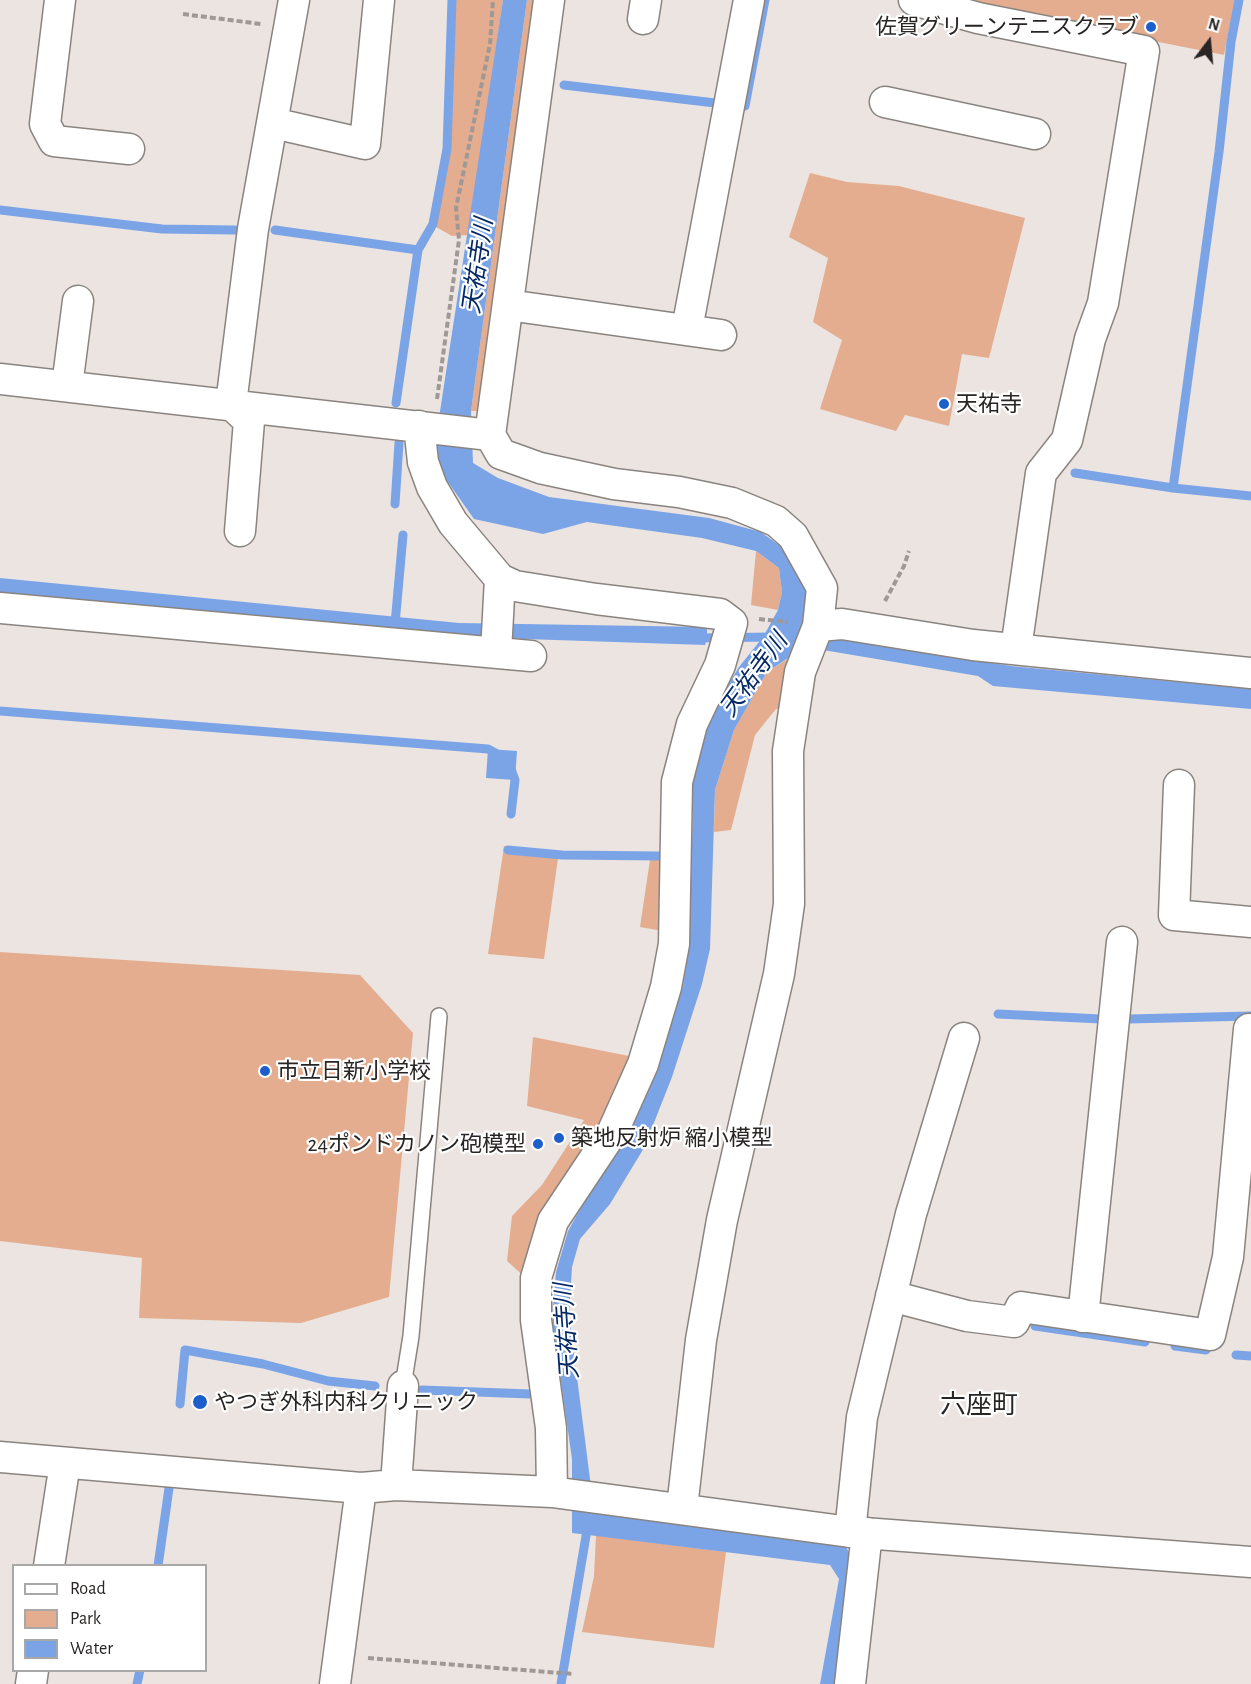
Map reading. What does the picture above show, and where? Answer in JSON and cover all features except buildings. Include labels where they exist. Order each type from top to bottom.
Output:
[{"type":"street","points":[[60,0],[45,124],[54,141],[129,149]]},
{"type":"street","points":[[273,123],[365,144],[379,0]]},
{"type":"street","points":[[549,0],[490,435],[501,454],[540,468],[614,484],[679,492],[732,503],[776,521],[793,536],[822,588],[815,638],[800,672],[788,751],[789,904],[781,962],[751,1103],[722,1220],[701,1340],[682,1508]]},
{"type":"street","points":[[687,329],[749,0]]},
{"type":"street","points":[[914,0],[978,18],[1144,51],[1103,303],[1090,339],[1067,440],[1041,473],[1016,649]]},
{"type":"street","points":[[231,404],[253,229],[291,14]]},
{"type":"street","points":[[885,102],[1035,134]]},
{"type":"street","points":[[67,386],[78,301]]},
{"type":"street","points":[[508,305],[721,335]]},
{"type":"street","points":[[0,379],[490,435]]},
{"type":"street","points":[[231,404],[249,421],[240,531]]},
{"type":"street","points":[[425,428],[423,462],[432,487],[453,523],[500,579],[515,585],[585,597],[720,614],[732,623],[720,664],[692,724],[677,782],[674,944],[666,987],[639,1073],[613,1131],[553,1221],[536,1278],[536,1320],[551,1428],[572,1494]]},
{"type":"street","points":[[496,652],[500,579]]},
{"type":"street","points":[[0,608],[531,656]]},
{"type":"street","points":[[815,638],[842,624],[1016,649],[1251,672]]},
{"type":"street","points":[[1179,785],[1173,915],[1251,922]]},
{"type":"street","points":[[1083,1317],[1122,942]]},
{"type":"street","points":[[891,1296],[967,1316],[1014,1322],[1021,1307],[1210,1335],[1240,1258],[1249,1029]]},
{"type":"street","points":[[850,1684],[859,1533],[862,1417],[911,1214],[964,1038]]},
{"type":"street","points":[[396,1485],[403,1386]]},
{"type":"street","points":[[0,1458],[361,1488],[396,1485],[572,1494],[859,1533],[1251,1562]]},
{"type":"street","points":[[49,1564],[65,1463]]},
{"type":"street","points":[[337,1670],[361,1488]]},
{"type":"lane","points":[[403,1386],[411,1336],[439,1016]]},
{"type":"path","points":[[425,428],[459,240],[456,208],[490,44],[493,0]]},
{"type":"path","points":[[183,14],[291,14]]},
{"type":"path","points":[[876,630],[888,593],[904,566],[909,551]]},
{"type":"path","points":[[337,1670],[574,1674]]},
{"type":"green space","points":[[450,0],[503,0],[469,235],[452,236],[429,223],[443,148]]},
{"type":"green space","points":[[527,0],[534,0],[479,411],[471,411]]},
{"type":"green space","name":"佐賀グリーンテニスクラブ","points":[[947,0],[1235,0],[1224,55]]},
{"type":"green space","points":[[810,173],[847,182],[899,186],[1025,218],[989,358],[962,354],[949,426],[905,415],[896,431],[820,409],[842,340],[813,322],[828,258],[789,237]]},
{"type":"green space","points":[[756,551],[779,568],[782,592],[778,610],[751,605]]},
{"type":"green space","points":[[794,655],[787,709],[776,709],[755,735],[731,830],[714,832],[715,790],[734,730],[767,672]]},
{"type":"green space","points":[[504,846],[559,851],[544,959],[488,954]]},
{"type":"green space","points":[[667,852],[663,931],[640,927],[651,853]]},
{"type":"green space","points":[[0,952],[360,975],[413,1033],[389,1297],[301,1323],[139,1318],[142,1258],[0,1241]]},
{"type":"green space","points":[[533,1037],[634,1057],[528,1280],[507,1261],[512,1216],[542,1185],[584,1120],[527,1106]]},
{"type":"green space","points":[[596,1535],[726,1552],[714,1648],[582,1632],[594,1576]]},
{"type":"water","points":[[503,0],[527,0],[471,411],[473,463],[498,478],[549,497],[709,518],[761,532],[791,554],[805,576],[806,598],[801,629],[842,640],[1011,666],[1251,689],[1251,709],[993,686],[978,676],[805,647],[767,672],[734,730],[715,790],[710,949],[702,984],[672,1077],[644,1148],[610,1204],[580,1239],[572,1267],[569,1315],[594,1510],[846,1547],[857,1567],[842,1684],[820,1684],[839,1579],[830,1565],[572,1533],[572,1459],[552,1318],[556,1272],[568,1231],[592,1188],[627,1139],[655,1070],[683,986],[689,946],[693,810],[686,807],[705,721],[739,667],[763,637],[778,610],[782,592],[779,568],[756,551],[702,538],[587,522],[543,534],[474,519],[443,475],[435,444]]},
{"type":"water","points":[[0,578],[459,623],[707,627],[707,638],[705,645],[465,637],[0,596]]},
{"type":"water","points":[[488,749],[517,751],[515,780],[486,778]]},
{"type":"waterway","points":[[396,403],[418,250],[433,224],[447,149],[452,0]]},
{"type":"waterway","points":[[745,106],[765,0]]},
{"type":"waterway","points":[[1239,0],[1231,42],[1219,152],[1173,488],[1251,496]]},
{"type":"waterway","points":[[564,85],[715,103]]},
{"type":"waterway","points":[[0,210],[162,229],[235,230]]},
{"type":"waterway","points":[[275,230],[418,250]]},
{"type":"waterway","points":[[395,504],[399,443]]},
{"type":"waterway","points":[[1075,473],[1173,488]]},
{"type":"waterway","points":[[395,624],[403,535]]},
{"type":"waterway","points":[[697,638],[773,637]]},
{"type":"waterway","points":[[0,711],[488,749],[499,755]]},
{"type":"waterway","points":[[511,769],[515,780],[511,814]]},
{"type":"waterway","points":[[508,850],[562,855],[660,856]]},
{"type":"waterway","points":[[998,1014],[1101,1019]]},
{"type":"waterway","points":[[1129,1019],[1251,1016]]},
{"type":"waterway","points":[[1035,1326],[1145,1342]]},
{"type":"waterway","points":[[1175,1346],[1206,1350]]},
{"type":"waterway","points":[[180,1404],[185,1350],[263,1364],[328,1381],[375,1386]]},
{"type":"waterway","points":[[1236,1355],[1251,1356]]},
{"type":"waterway","points":[[422,1390],[530,1394]]},
{"type":"waterway","points":[[158,1564],[169,1488]]},
{"type":"waterway","name":"天祐寺川","points":[[561,1684],[588,1524]]},
{"type":"waterway","points":[[137,1684],[140,1672]]},
{"type":"place","name":"佐賀グリーンテニスクラブ","points":[[1151,27]]},
{"type":"place","name":"天祐寺","points":[[944,404]]},
{"type":"place","name":"市立日新小学校","points":[[265,1071]]},
{"type":"place","name":"築地反射炉 縮小模型","points":[[559,1138]]},
{"type":"place","name":"24ポンドカノン砲模型","points":[[538,1144]]},
{"type":"place","name":"やつぎ外科内科クリニック","points":[[200,1402]]},
{"type":"district","name":"六座町","points":[[979,1405]]}]
